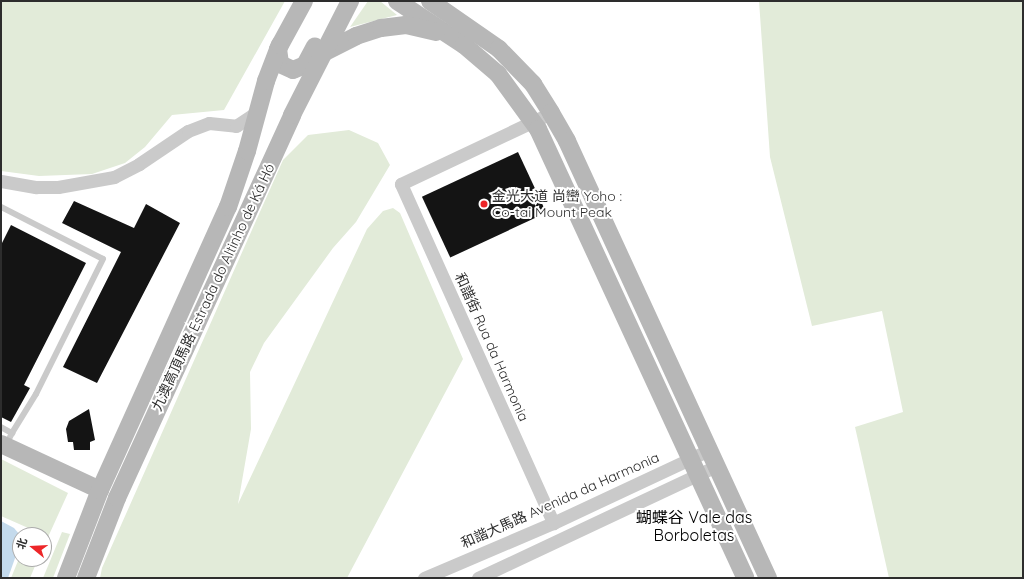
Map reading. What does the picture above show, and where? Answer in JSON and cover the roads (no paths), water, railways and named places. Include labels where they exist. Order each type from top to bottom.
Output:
[{"type":"main road","name":"九澳高頂馬路 Estrada do Altinho de Ká Hó","points":[[66,578],[100,490],[228,207],[278,49],[304,1]]},
{"type":"main road","points":[[278,49],[280,64],[288,70],[299,69],[305,65],[340,1]]},
{"type":"main road","name":"九澳高頂馬路 Estrada do Altinho de Ká Hó","points":[[86,578],[117,498],[292,115],[350,1]]},
{"type":"main road","points":[[398,1],[464,45],[498,74],[534,122],[548,148],[745,578]]},
{"type":"main road","points":[[430,1],[499,49],[533,84],[567,141],[768,578]]},
{"type":"main road","points":[[325,52],[356,36],[381,28],[399,26],[419,26],[464,45]]},
{"type":"main road","points":[[6,441],[100,490]]},
{"type":"street","points":[[1,181],[36,187],[58,187],[114,177],[139,164],[188,130],[209,123],[236,126],[257,112]]},
{"type":"street","points":[[534,122],[551,114]]},
{"type":"street","name":"和諧街 Rua da Harmonia","points":[[534,122],[401,184],[424,232],[553,523]]},
{"type":"street","name":"和諧大馬路 Avenida da Harmonia","points":[[424,578],[553,523],[708,450]]},
{"type":"street","points":[[478,578],[716,466]]},
{"type":"lane","points":[[1,207],[103,259],[36,394],[6,441]]},
{"type":"lane","points":[[1,427],[6,441]]},
{"type":"water","points":[[1,521],[12,527],[12,567],[8,578],[1,578]]},
{"type":"place","name":"金光大道 尚巒 Yoho : Co-tai Mount Peak","points":[[484,204]]},
{"type":"district","name":"蝴蝶谷 Vale das Borboletas","points":[[694,526]]}]
